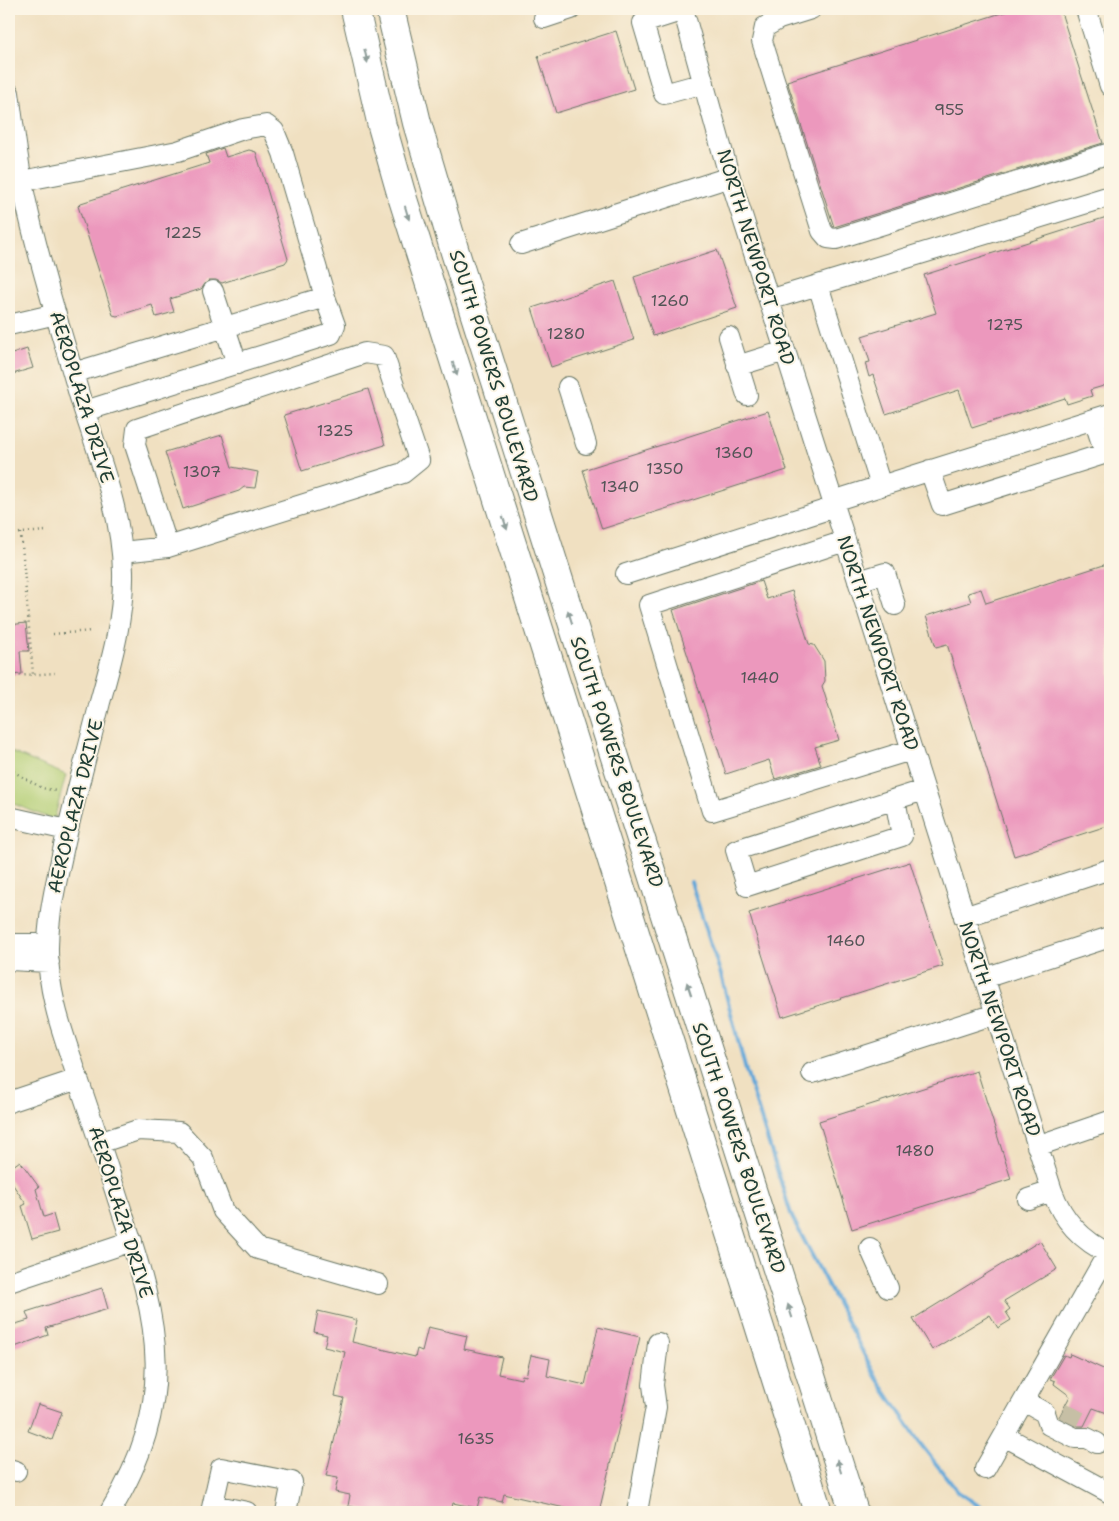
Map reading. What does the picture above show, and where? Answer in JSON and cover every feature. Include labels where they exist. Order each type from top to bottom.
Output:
[{"type":"highway","name":"SOUTH POWERS BOULEVARD","points":[[355,9],[382,126],[401,193],[818,1512]]},
{"type":"highway","name":"SOUTH POWERS BOULEVARD","points":[[390,9],[419,131],[455,252],[854,1512]]},
{"type":"street","points":[[544,18],[571,9]]},
{"type":"street","points":[[811,9],[779,19],[765,27],[762,41],[822,231],[828,238],[836,239],[1110,153]]},
{"type":"street","points":[[1086,9],[1110,86]]},
{"type":"street","points":[[683,10],[643,23],[664,94],[704,82]]},
{"type":"street","name":"NORTH NEWPORT ROAD","points":[[683,10],[730,177],[1052,1192],[1059,1210],[1077,1233],[1109,1254]]},
{"type":"street","name":"AEROPLAZA DRIVE","points":[[9,92],[22,181],[56,314],[113,498],[122,552],[123,588],[115,646],[67,830],[52,901],[48,953],[58,1019],[132,1241],[152,1313],[156,1369],[150,1421],[135,1466],[110,1512]]},
{"type":"street","points":[[22,181],[178,151],[243,129],[266,125],[274,131],[282,153],[334,325],[331,334],[85,411]]},
{"type":"street","points":[[521,244],[730,177]]},
{"type":"street","points":[[769,300],[1110,196]]},
{"type":"street","points":[[818,285],[881,486]]},
{"type":"street","points":[[213,291],[237,364]]},
{"type":"street","points":[[74,373],[325,297]]},
{"type":"street","points":[[9,326],[56,314]]},
{"type":"street","points":[[729,337],[747,395]]},
{"type":"street","points":[[737,366],[786,351]]},
{"type":"street","points":[[122,552],[168,547],[403,474],[419,460],[384,356],[365,353],[137,429],[135,445],[168,547]]},
{"type":"street","points":[[568,387],[586,444]]},
{"type":"street","points":[[626,574],[834,504],[881,486],[930,470],[1102,417],[1108,452],[942,505],[930,470]]},
{"type":"street","points":[[845,541],[649,605],[712,811],[911,750]]},
{"type":"street","points":[[858,581],[885,573],[895,605]]},
{"type":"street","points":[[895,799],[902,836],[747,886],[736,850],[895,799],[924,790]]},
{"type":"street","points":[[9,817],[67,830]]},
{"type":"street","points":[[964,917],[1110,869]]},
{"type":"street","points":[[984,978],[1110,937]]},
{"type":"street","points":[[9,944],[48,953]]},
{"type":"street","points":[[9,960],[48,953]]},
{"type":"street","points":[[812,1073],[995,1014]]},
{"type":"street","points":[[9,1102],[78,1079]]},
{"type":"street","points":[[1037,1146],[1110,1121]]},
{"type":"street","points":[[100,1143],[138,1130],[179,1132],[203,1158],[223,1211],[258,1249],[378,1284]]},
{"type":"street","points":[[1028,1199],[1052,1192]]},
{"type":"street","points":[[9,1282],[132,1241]]},
{"type":"street","points":[[870,1248],[888,1288]]},
{"type":"street","points":[[984,1469],[1109,1254]]},
{"type":"street","points":[[637,1512],[656,1407],[652,1385],[658,1343]]},
{"type":"street","points":[[1024,1401],[1053,1413],[1050,1425],[1075,1438],[1090,1435]]},
{"type":"street","points":[[1004,1436],[1110,1493]]},
{"type":"street","points":[[247,1512],[212,1509],[221,1468],[292,1482],[286,1512]]},
{"type":"path","points":[[9,534],[46,531]]},
{"type":"path","points":[[21,533],[33,675]]},
{"type":"path","points":[[53,634],[92,631]]},
{"type":"path","points":[[9,684],[14,676],[55,673]]},
{"type":"path","points":[[9,769],[42,788],[56,791]]},
{"type":"green space","points":[[9,751],[66,775],[54,820],[9,802]]},
{"type":"building","points":[[1014,9],[1060,9],[1103,143],[834,227],[787,81]]},
{"type":"building","points":[[616,31],[634,89],[556,113],[538,56]]},
{"type":"building","points":[[223,148],[226,157],[249,150],[256,152],[288,259],[285,263],[222,283],[216,280],[209,280],[201,289],[170,299],[174,312],[156,317],[152,305],[117,316],[113,315],[78,206],[81,203],[209,163],[206,154]]},
{"type":"building","points":[[1110,216],[1110,384],[1090,390],[1092,396],[1067,404],[1065,398],[972,428],[959,390],[886,414],[873,375],[869,377],[865,363],[870,362],[862,336],[936,313],[924,275]]},
{"type":"building","points":[[717,250],[737,308],[653,336],[634,277]]},
{"type":"building","points":[[615,281],[634,340],[551,367],[532,308]]},
{"type":"building","points":[[27,349],[33,368],[9,375],[9,355]]},
{"type":"building","points":[[368,389],[385,445],[302,471],[284,415]]},
{"type":"building","points":[[768,411],[787,470],[602,529],[583,470]]},
{"type":"building","points":[[222,435],[232,467],[258,472],[255,488],[244,487],[239,491],[183,509],[165,452]]},
{"type":"building","points":[[1110,563],[1110,825],[1014,856],[947,644],[936,647],[926,616],[971,602],[968,593],[981,589],[986,603]]},
{"type":"building","points":[[761,581],[767,599],[792,591],[809,644],[814,645],[824,661],[825,681],[822,686],[839,740],[815,747],[821,765],[775,779],[769,760],[726,774],[673,610]]},
{"type":"building","points":[[26,623],[29,651],[20,651],[22,674],[9,675],[9,625]]},
{"type":"building","points":[[910,862],[943,966],[782,1017],[749,913]]},
{"type":"building","points":[[977,1071],[1011,1179],[852,1229],[819,1121]]},
{"type":"building","points":[[20,1161],[39,1187],[36,1189],[44,1217],[53,1214],[58,1232],[32,1239],[22,1206],[26,1204],[9,1179],[9,1169]]},
{"type":"building","points":[[1040,1241],[1057,1269],[1004,1301],[1010,1309],[1006,1312],[1011,1320],[998,1328],[990,1315],[932,1350],[913,1319]]},
{"type":"building","points":[[102,1288],[108,1309],[46,1328],[48,1335],[9,1349],[9,1326],[29,1320],[26,1312]]},
{"type":"building","points":[[318,1311],[357,1320],[352,1342],[415,1357],[417,1349],[422,1351],[428,1327],[467,1336],[464,1349],[502,1357],[498,1374],[521,1379],[522,1375],[526,1376],[531,1355],[550,1359],[547,1376],[585,1385],[598,1327],[640,1337],[599,1512],[582,1512],[504,1494],[502,1502],[480,1497],[477,1508],[453,1503],[451,1512],[376,1512],[348,1506],[350,1495],[335,1492],[338,1478],[326,1476],[344,1398],[335,1396],[345,1352],[324,1347],[327,1335],[314,1332]]},
{"type":"building","points":[[1070,1354],[1110,1372],[1110,1414],[1093,1408],[1084,1426],[1078,1426],[1059,1417],[1070,1396],[1054,1384],[1055,1381],[1050,1379],[1064,1355],[1069,1357]]},
{"type":"building","points":[[38,1404],[62,1412],[52,1440],[28,1431]]},
{"type":"waterway","points":[[691,882],[721,975],[746,1071],[792,1217],[876,1377],[919,1442],[958,1492],[988,1512]]},
{"type":"tunnel","points":[[1062,1412],[1085,1424]]}]
